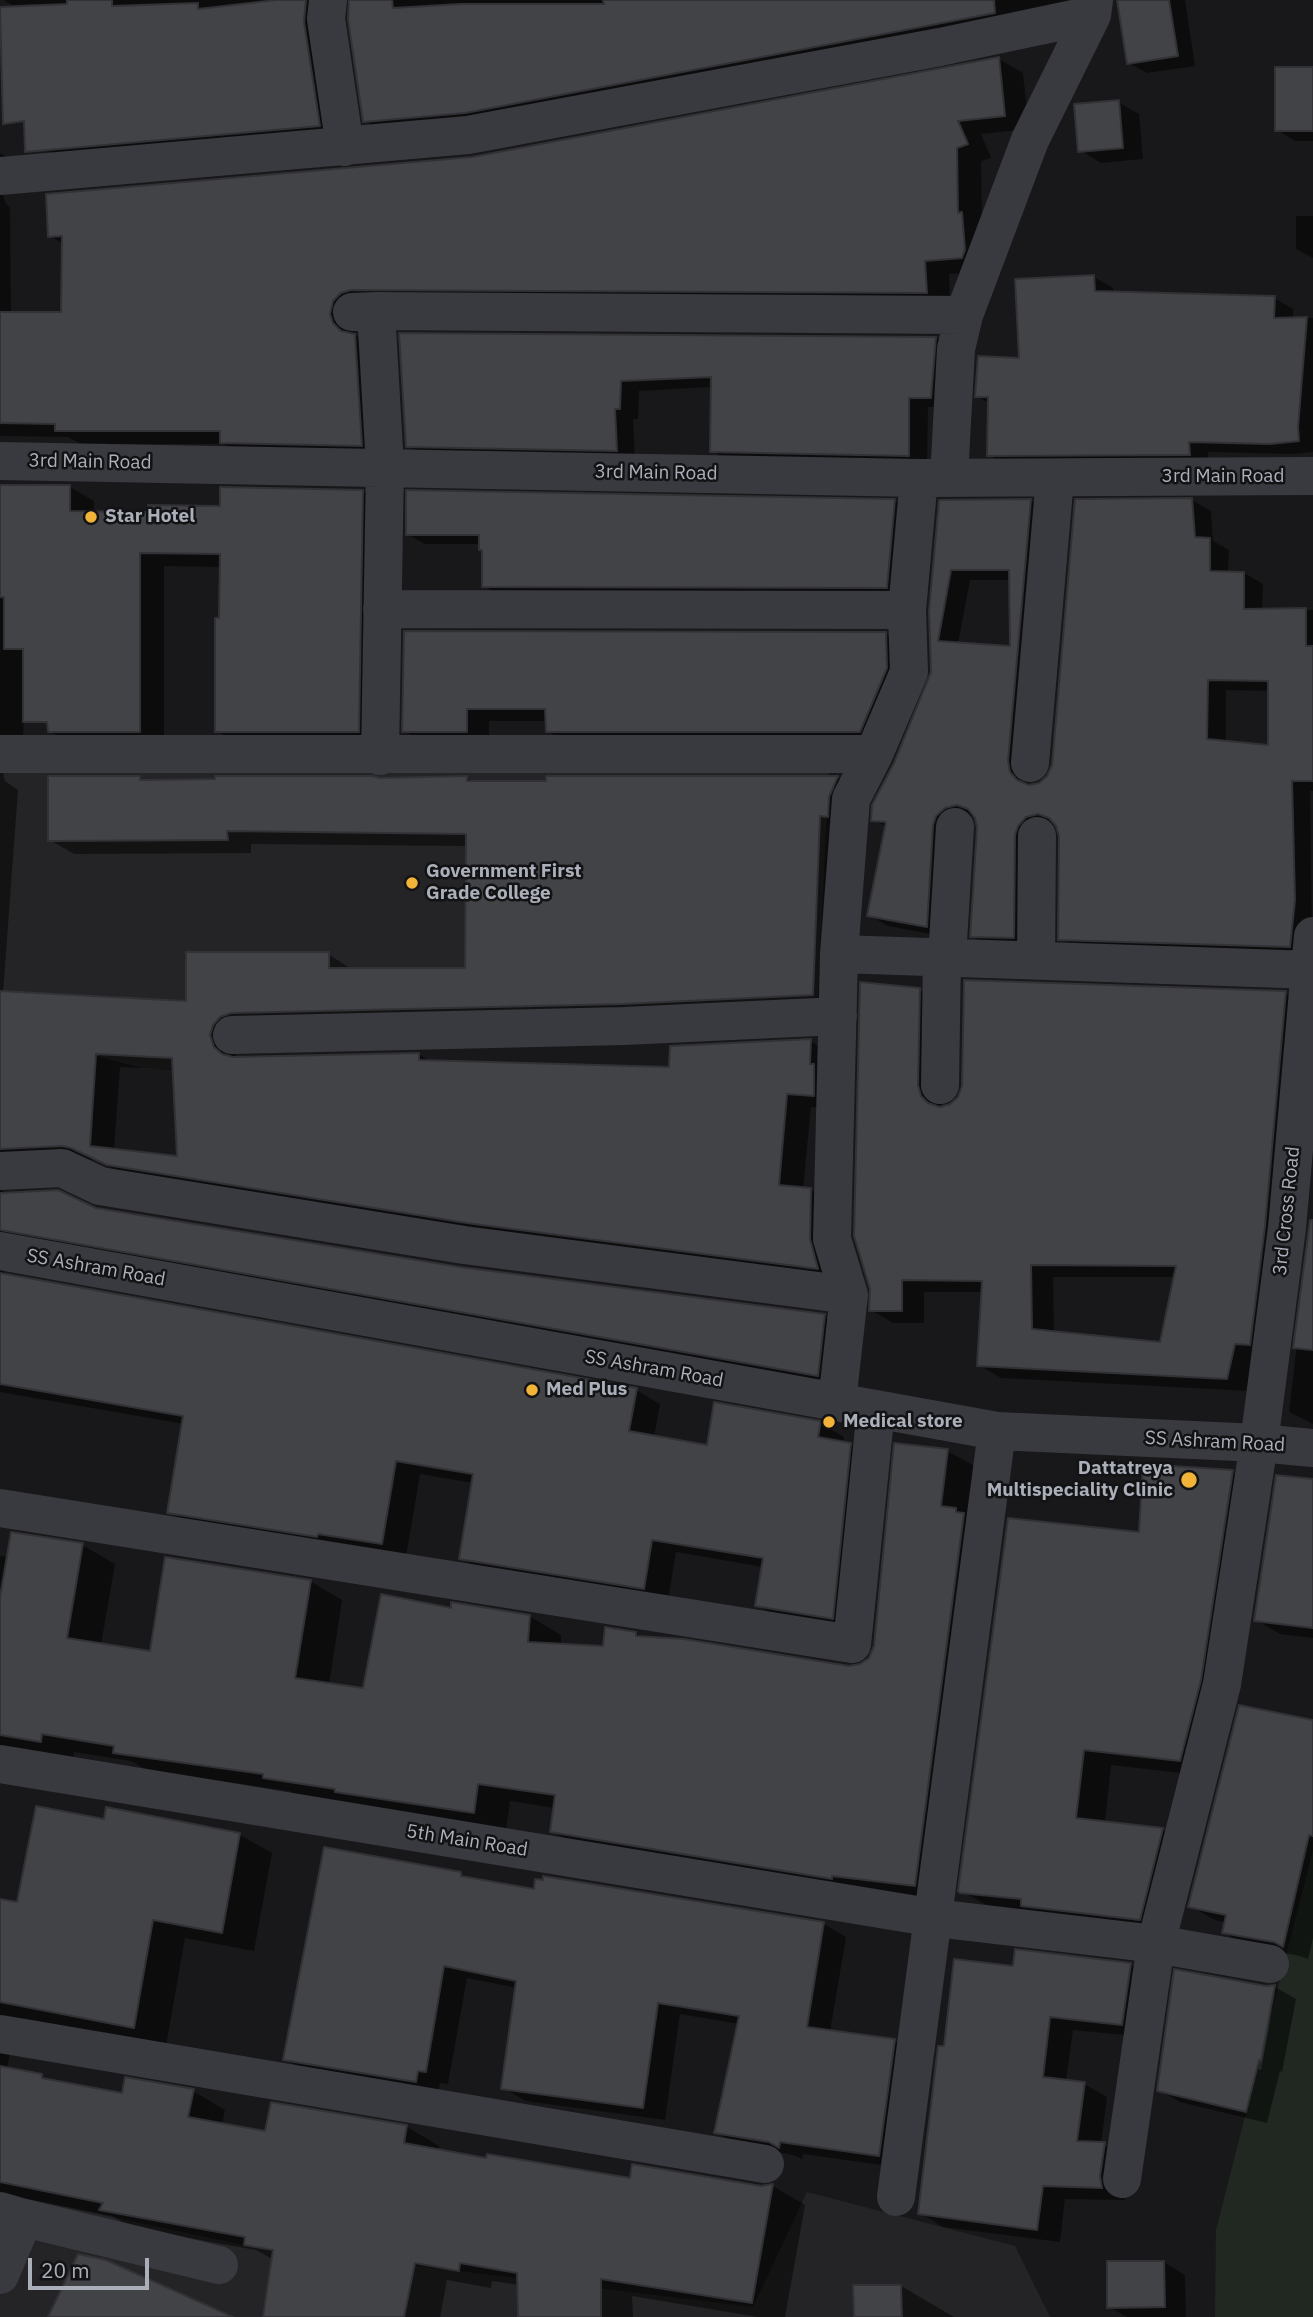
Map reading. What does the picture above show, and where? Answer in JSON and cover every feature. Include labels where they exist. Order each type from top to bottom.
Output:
[{"type":"street","points":[[327,0],[326,19],[345,147]]},
{"type":"street","points":[[0,177],[468,135],[940,47],[1093,8]]},
{"type":"street","points":[[837,1402],[849,1295],[832,1239],[839,954],[851,799],[874,754],[909,672],[906,610],[964,315],[1030,140],[1093,8]]},
{"type":"street","points":[[380,756],[384,467],[364,312],[964,315]]},
{"type":"street","name":"3rd Main Road","points":[[0,461],[934,478],[1313,476]]},
{"type":"street","points":[[1030,763],[1055,478]]},
{"type":"street","points":[[382,609],[906,610]]},
{"type":"street","points":[[0,754],[874,754]]},
{"type":"street","points":[[940,1086],[945,958],[955,827]]},
{"type":"street","points":[[1036,961],[1037,836]]},
{"type":"street","points":[[839,954],[1036,961],[1312,959]]},
{"type":"street","name":"3rd Cross Road","points":[[1122,2179],[1156,1944],[1222,1684],[1259,1443],[1287,1228],[1312,959]]},
{"type":"street","points":[[232,1035],[624,1026],[838,1016]]},
{"type":"street","points":[[0,1171],[62,1168],[100,1186],[450,1242],[849,1295]]},
{"type":"street","name":"SS Ashram Road","points":[[0,1251],[997,1431],[1313,1448]]},
{"type":"street","points":[[0,1508],[852,1644],[876,1409]]},
{"type":"street","points":[[896,2197],[935,1918],[997,1431]]},
{"type":"street","name":"5th Main Road","points":[[0,1764],[935,1918],[1156,1944],[1270,1964]]},
{"type":"street","points":[[0,2034],[765,2164]]},
{"type":"street","points":[[0,2275],[12,2214],[219,2264]]},
{"type":"shaded area","name":"Government First Grade College","points":[[0,767],[829,770],[818,997],[628,1022],[213,1027],[215,1069],[145,1069],[34,1039],[0,1037]]},
{"type":"shaded area","points":[[1313,1850],[1313,2317],[1215,2317],[1216,2230]]},
{"type":"shaded area","points":[[807,2192],[1015,2246],[1050,2317],[0,2317],[0,2193],[378,2274],[385,2262],[753,2307]]},
{"type":"building","points":[[67,0],[112,0],[112,6],[198,3],[198,9],[276,0],[306,0],[304,22],[320,126],[25,152],[24,121],[3,124],[0,7],[67,4]]},
{"type":"building","points":[[349,0],[392,0],[393,8],[460,4],[604,4],[603,0],[994,0],[995,13],[465,113],[363,122],[348,19]]},
{"type":"building","points":[[1117,0],[1169,0],[1178,56],[1127,64]]},
{"type":"building","points":[[999,57],[1005,116],[958,121],[968,144],[957,148],[958,213],[962,212],[965,250],[962,258],[925,261],[927,293],[351,290],[341,293],[333,301],[330,314],[333,323],[341,331],[355,334],[362,446],[220,443],[220,431],[55,431],[55,424],[0,423],[0,312],[61,312],[62,236],[48,237],[46,194],[472,157]]},
{"type":"building","points":[[1275,67],[1313,67],[1313,131],[1275,131]]},
{"type":"building","points":[[1119,100],[1123,148],[1078,152],[1074,104]]},
{"type":"building","points":[[1094,275],[1095,291],[1275,296],[1274,318],[1307,317],[1299,441],[1270,444],[1189,442],[1190,455],[987,456],[988,397],[975,397],[978,356],[1019,358],[1015,279]]},
{"type":"building","points":[[399,333],[936,337],[931,398],[909,398],[909,456],[710,452],[711,377],[621,381],[620,409],[615,409],[617,451],[406,447]]},
{"type":"building","points":[[0,485],[70,485],[70,511],[148,512],[148,505],[220,506],[220,487],[363,490],[359,732],[215,732],[215,618],[219,618],[220,554],[140,553],[140,732],[48,732],[47,722],[23,722],[23,649],[4,649],[4,597],[0,597]]},
{"type":"building","points":[[406,490],[895,499],[887,588],[482,587],[482,550],[479,550],[479,535],[406,535]]},
{"type":"building","points":[[1192,498],[1195,537],[1210,538],[1210,571],[1244,572],[1244,609],[1306,608],[1306,646],[1313,646],[1313,781],[1292,781],[1295,900],[1290,947],[1058,940],[1059,836],[1056,826],[1049,818],[1038,814],[1026,817],[1018,826],[1015,835],[1014,938],[970,937],[977,828],[975,818],[968,809],[957,805],[945,808],[936,816],[933,825],[927,927],[867,916],[886,822],[871,821],[872,805],[894,763],[931,672],[929,611],[939,500],[1031,499],[1008,761],[1010,772],[1017,780],[1029,785],[1039,783],[1047,776],[1052,765],[1075,499]],"holes":[[[951,570],[1009,570],[1010,646],[938,641]],[[1208,680],[1268,681],[1268,745],[1207,739]]]},
{"type":"building","points":[[404,631],[886,632],[887,668],[860,732],[546,732],[545,709],[467,709],[467,732],[402,732]]},
{"type":"building","points":[[48,776],[140,776],[140,780],[215,779],[215,776],[467,776],[467,781],[546,781],[546,776],[838,776],[829,797],[828,817],[820,816],[813,995],[623,1004],[231,1013],[220,1017],[213,1025],[210,1035],[214,1047],[222,1054],[233,1057],[419,1053],[419,1060],[669,1067],[670,1046],[811,1039],[810,1064],[814,1064],[814,1096],[787,1094],[779,1185],[811,1188],[810,1239],[818,1269],[467,1223],[107,1165],[62,1146],[0,1149],[0,991],[186,1001],[186,952],[329,952],[329,968],[465,968],[466,834],[227,831],[228,840],[48,841]],"holes":[[[96,1054],[172,1058],[177,1156],[90,1146]]]},
{"type":"building","points":[[964,980],[1286,991],[1265,1226],[1250,1345],[1235,1344],[1227,1379],[977,1366],[982,1281],[902,1280],[902,1311],[869,1311],[870,1289],[854,1236],[860,982],[920,988],[918,1085],[921,1096],[928,1103],[940,1107],[950,1104],[958,1097],[962,1086]],"holes":[[[1031,1265],[1176,1266],[1160,1342],[1032,1329]]]},
{"type":"building","points":[[58,1190],[96,1208],[460,1267],[825,1314],[818,1376],[0,1230],[0,1193]]},
{"type":"building","points":[[1310,1220],[1313,1220],[1313,1350],[1293,1348]]},
{"type":"building","points":[[0,1273],[637,1388],[629,1431],[707,1445],[714,1402],[821,1421],[818,1437],[851,1443],[833,1619],[755,1606],[763,1558],[652,1540],[644,1589],[459,1559],[473,1474],[396,1461],[382,1544],[318,1534],[317,1537],[167,1513],[183,1416],[0,1384]]},
{"type":"building","points":[[894,1443],[948,1449],[941,1506],[956,1508],[956,1512],[964,1513],[915,1886],[832,1876],[832,1879],[550,1832],[555,1795],[478,1784],[474,1813],[335,1792],[335,1789],[263,1778],[263,1774],[113,1753],[114,1746],[42,1734],[41,1742],[0,1735],[0,1597],[11,1532],[83,1543],[67,1638],[150,1651],[165,1557],[311,1580],[295,1678],[363,1688],[381,1594],[451,1608],[451,1602],[530,1615],[528,1642],[603,1646],[605,1627],[636,1632],[636,1636],[684,1639],[849,1666],[860,1664],[869,1658],[874,1646]]},
{"type":"building","points":[[1143,1464],[1233,1470],[1201,1680],[1180,1761],[1084,1750],[1076,1818],[1163,1828],[1140,1920],[1021,1906],[1021,1899],[960,1893],[958,1891],[1008,1518],[1139,1532]]},
{"type":"building","points":[[1276,1475],[1313,1479],[1313,1628],[1254,1621]]},
{"type":"building","points":[[1239,1705],[1313,1720],[1313,1836],[1309,1835],[1283,1947],[1274,1942],[1222,1933],[1226,1915],[1188,1907]]},
{"type":"building","points":[[36,1806],[104,1819],[106,1807],[240,1833],[222,1933],[153,1920],[134,2028],[0,2002],[0,1899],[17,1902]]},
{"type":"building","points":[[324,1847],[461,1872],[461,1876],[534,1889],[535,1879],[543,1880],[543,1876],[824,1922],[807,2027],[895,2039],[879,2156],[780,2142],[779,2148],[769,2142],[714,2133],[739,2016],[658,2003],[643,2108],[501,2089],[516,1981],[444,1966],[426,2072],[418,2071],[416,2082],[283,2060]]},
{"type":"building","points":[[1015,1949],[1131,1963],[1122,2025],[1050,2017],[1043,2077],[1085,2082],[1077,2141],[1105,2142],[1100,2176],[1102,2188],[1043,2186],[1037,2230],[918,2214],[938,2046],[944,2046],[954,1959],[1013,1966]]},
{"type":"building","points":[[1174,1969],[1266,1986],[1275,1985],[1261,2061],[1259,2060],[1246,2112],[1157,2091]]},
{"type":"building","points":[[0,2066],[42,2074],[42,2078],[122,2093],[125,2077],[194,2089],[188,2117],[265,2131],[271,2102],[407,2125],[404,2143],[486,2158],[487,2154],[630,2178],[632,2164],[761,2186],[773,2184],[752,2303],[601,2279],[601,2317],[518,2317],[517,2273],[460,2263],[459,2271],[415,2263],[404,2317],[263,2317],[273,2250],[244,2245],[245,2237],[99,2210],[103,2203],[0,2182]]},
{"type":"building","points":[[78,2254],[106,2260],[233,2317],[48,2317]]},
{"type":"building","points":[[1107,2261],[1164,2261],[1165,2307],[1107,2308]]},
{"type":"building","points":[[853,2285],[901,2285],[902,2317],[854,2317]]},
{"type":"place","name":"Star Hotel","points":[[91,517]]},
{"type":"place","name":"Government First Grade College","points":[[412,883]]},
{"type":"place","name":"Med Plus","points":[[532,1390]]},
{"type":"place","name":"Medical store","points":[[829,1422]]},
{"type":"place","name":"Dattatreya Multispeciality Clinic","points":[[1189,1480]]}]
